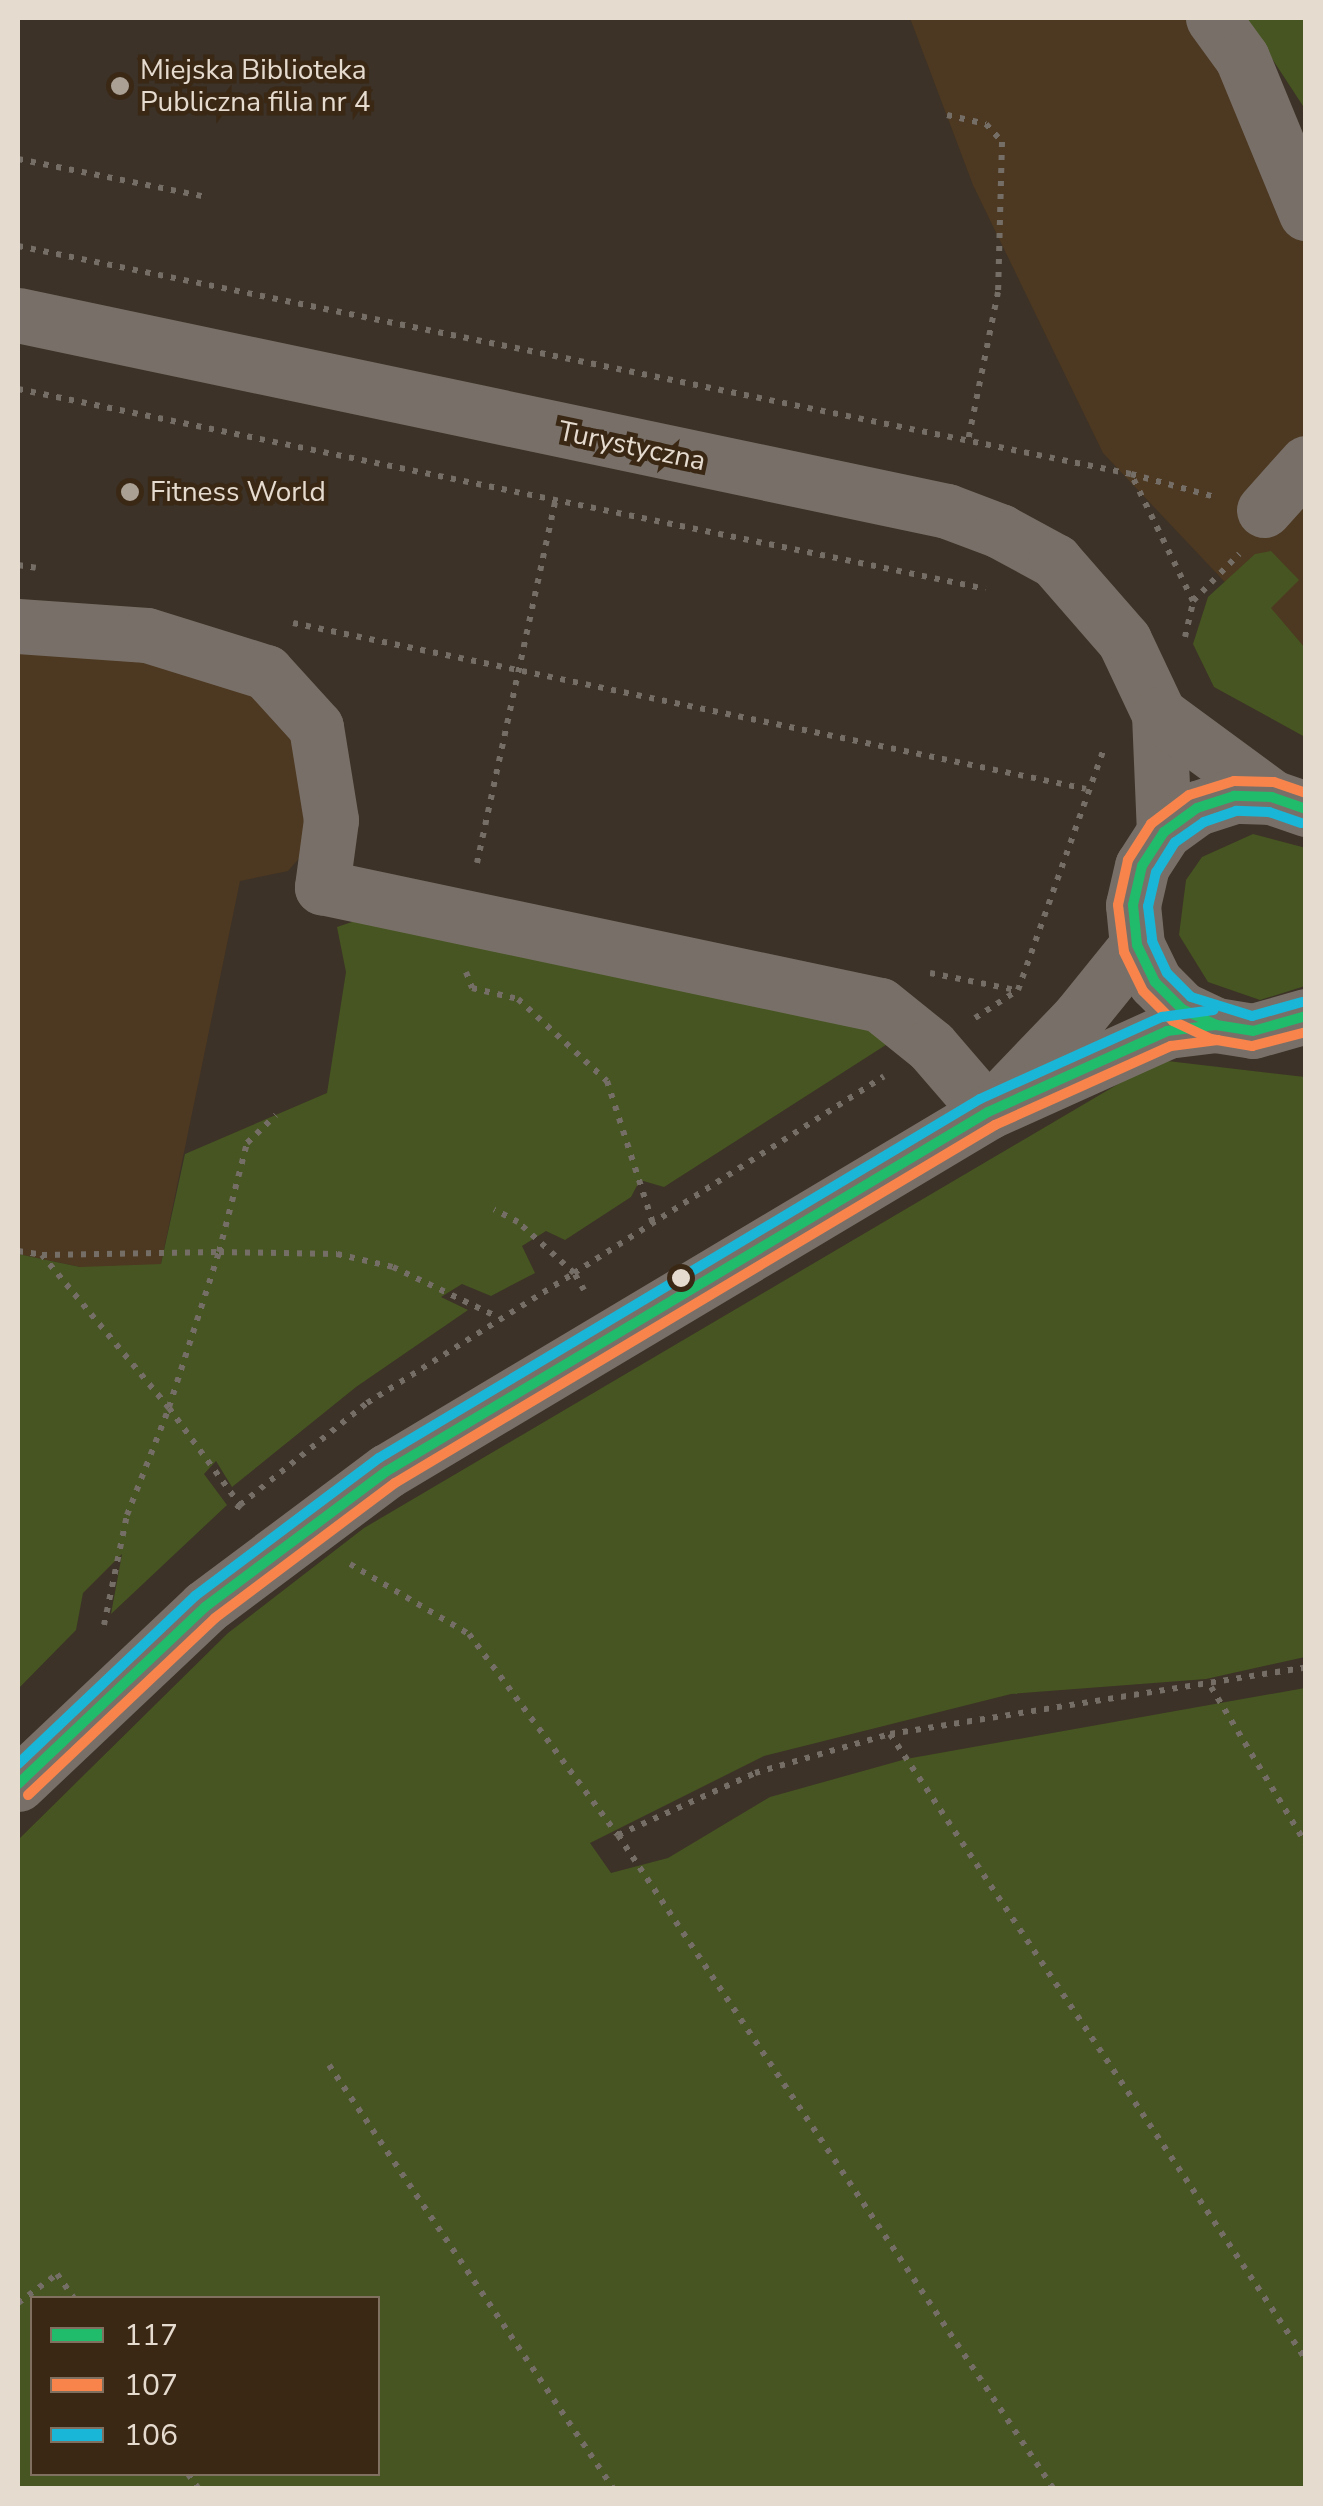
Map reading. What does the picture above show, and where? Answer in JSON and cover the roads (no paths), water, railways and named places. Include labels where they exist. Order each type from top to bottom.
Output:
[{"type":"street","points":[[1213,18],[1242,58],[1306,212]]},
{"type":"street","name":"Turystyczna","points":[[18,315],[947,511],[1055,561],[1124,640],[1159,714],[1164,832]]},
{"type":"street","points":[[1256,529],[1306,463]]},
{"type":"street","points":[[18,626],[147,635],[266,672],[316,727],[331,820],[322,888],[880,1005],[932,1046],[988,1112]]},
{"type":"street","name":"Turystyczna","points":[[1159,714],[1289,803]]},
{"type":"street","points":[[1216,1026],[1182,1009],[1155,982],[1137,945],[1133,905],[1142,866],[1164,832],[1197,808],[1234,796],[1289,803]]},
{"type":"street","points":[[988,1112],[1080,1017],[1137,945]]},
{"type":"street","points":[[18,1784],[205,1607],[298,1533],[388,1472],[988,1112],[1168,1031],[1216,1026],[1254,1031],[1306,1016]]},
{"type":"place","name":"Miejska Biblioteka Publiczna filia nr 4","points":[[120,86]]},
{"type":"place","name":"Fitness World","points":[[130,492]]}]
